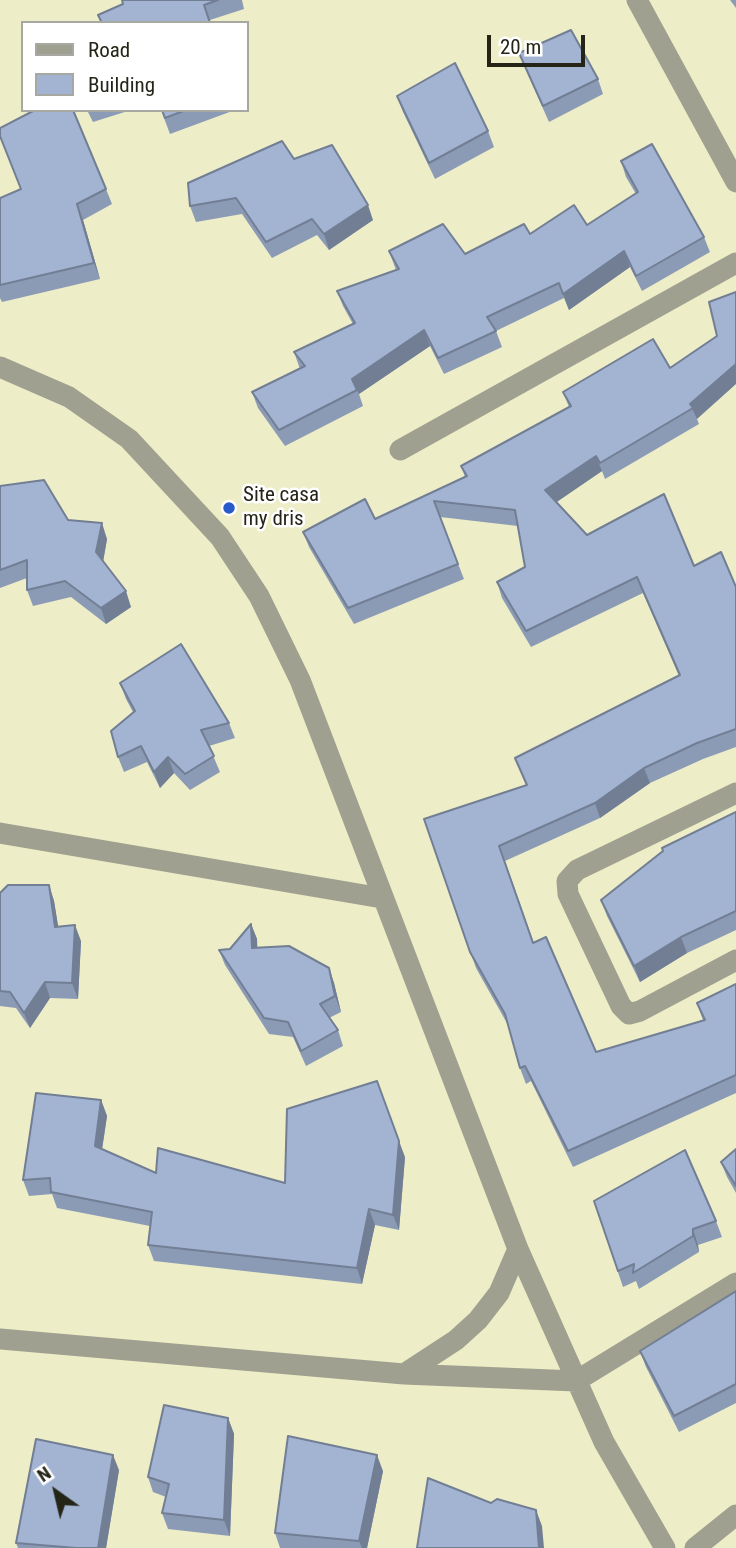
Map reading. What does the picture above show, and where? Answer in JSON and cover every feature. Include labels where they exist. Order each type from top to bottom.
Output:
[{"type":"street","points":[[637,0],[728,145],[736,182]]},
{"type":"street","points":[[400,450],[736,263]]},
{"type":"street","points":[[0,367],[69,397],[129,439],[220,537],[259,596],[300,680],[518,1249],[604,1442],[665,1548]]},
{"type":"street","points":[[736,793],[577,870],[567,881],[568,894],[621,1006],[629,1014],[640,1011],[736,960]]},
{"type":"street","points":[[0,833],[382,898]]},
{"type":"street","points":[[404,1374],[456,1340],[478,1320],[499,1293],[518,1249]]},
{"type":"street","points":[[0,1339],[404,1374],[576,1381],[736,1283]]},
{"type":"street","points":[[695,1548],[736,1516]]},
{"type":"building","points":[[122,0],[218,0],[204,5],[209,21],[101,21],[98,15],[123,4]]},
{"type":"building","points":[[571,30],[598,79],[543,106],[519,53]]},
{"type":"building","points":[[455,63],[488,131],[429,163],[397,96]]},
{"type":"building","points":[[31,112],[74,112],[106,189],[77,204],[94,263],[0,285],[0,198],[21,189],[0,136],[0,128]]},
{"type":"building","points":[[163,112],[181,112],[165,118]]},
{"type":"building","points":[[282,141],[294,159],[332,145],[368,205],[324,234],[312,219],[266,242],[236,198],[190,206],[188,183]]},
{"type":"building","points":[[652,144],[704,237],[636,276],[624,251],[563,294],[559,283],[487,317],[496,331],[438,358],[424,330],[352,379],[357,390],[279,430],[252,392],[305,366],[294,352],[355,323],[337,291],[399,269],[389,251],[443,224],[465,254],[524,224],[530,234],[574,205],[587,225],[638,192],[621,161]]},
{"type":"building","points":[[736,292],[736,364],[690,404],[693,408],[600,463],[596,456],[545,490],[587,535],[664,494],[694,566],[721,552],[736,587],[736,729],[697,743],[644,768],[595,803],[499,846],[533,943],[546,937],[596,1052],[705,1020],[697,1003],[736,984],[736,1075],[568,1151],[525,1066],[520,1068],[505,1014],[470,952],[424,819],[527,785],[515,758],[680,675],[637,577],[526,631],[497,582],[525,567],[515,510],[434,501],[458,564],[348,608],[303,532],[365,499],[375,519],[467,476],[461,466],[571,406],[563,392],[653,339],[670,368],[717,336],[709,302]]},
{"type":"building","points":[[44,480],[68,520],[102,523],[96,552],[126,591],[101,608],[65,581],[27,590],[27,560],[0,570],[0,486]]},
{"type":"building","points":[[181,644],[229,723],[201,730],[214,756],[185,774],[168,757],[154,772],[141,746],[118,757],[111,731],[135,711],[120,683]]},
{"type":"building","points":[[736,812],[736,911],[681,937],[634,966],[601,900],[663,851],[662,848]]},
{"type":"building","points":[[8,885],[49,885],[55,927],[75,925],[72,983],[45,982],[24,1013],[10,992],[0,991],[0,893]]},
{"type":"building","points":[[251,924],[252,948],[289,946],[329,968],[335,996],[320,1004],[338,1030],[301,1051],[288,1022],[264,1018],[219,950],[230,949]]},
{"type":"building","points":[[377,1081],[399,1141],[393,1215],[369,1209],[357,1268],[148,1245],[152,1212],[51,1192],[50,1178],[23,1180],[36,1093],[101,1100],[95,1146],[156,1173],[158,1148],[285,1183],[287,1109]]},
{"type":"building","points":[[736,1149],[736,1186],[721,1162]]},
{"type":"building","points":[[685,1150],[716,1221],[693,1229],[693,1236],[633,1273],[634,1264],[618,1271],[594,1201]]},
{"type":"building","points":[[736,1291],[736,1384],[674,1416],[640,1351]]},
{"type":"building","points":[[164,1405],[228,1418],[224,1520],[162,1513],[169,1484],[148,1477]]},
{"type":"building","points":[[288,1436],[377,1455],[359,1541],[275,1533]]},
{"type":"building","points":[[36,1439],[113,1455],[98,1548],[16,1543]]},
{"type":"building","points":[[428,1478],[491,1503],[497,1499],[536,1510],[539,1548],[417,1548]]},
{"type":"place","name":"Site casa my dris","points":[[229,508]]}]
